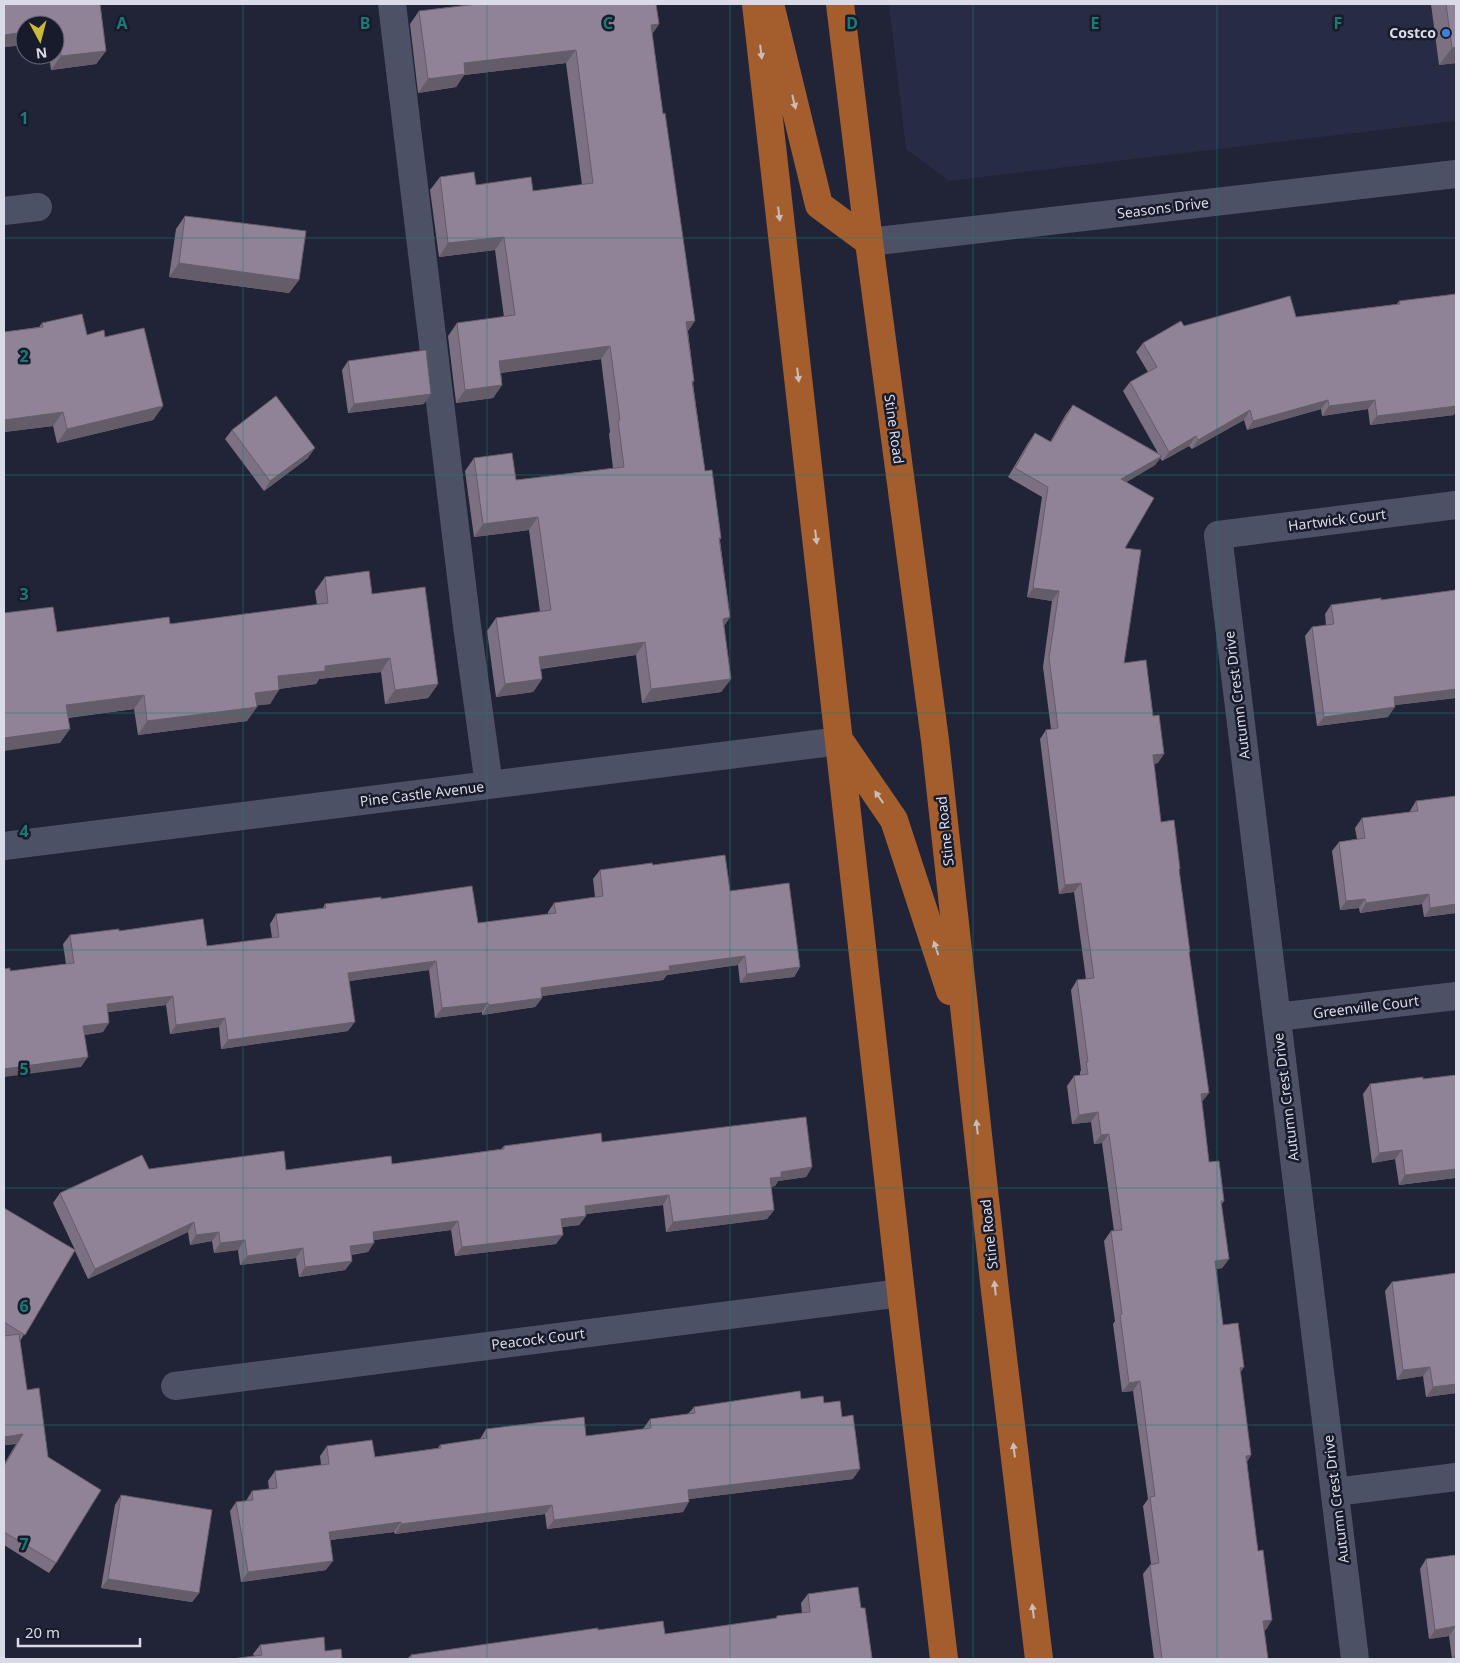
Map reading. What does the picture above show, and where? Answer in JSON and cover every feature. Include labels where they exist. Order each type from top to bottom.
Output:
[{"type":"main road","points":[[756,4],[944,1659]]},
{"type":"main road","points":[[770,4],[819,205],[869,242]]},
{"type":"main road","name":"Stine Road","points":[[840,4],[934,740],[995,1291],[1039,1659]]},
{"type":"main road","points":[[840,741],[894,820],[968,1044]]},
{"type":"street","points":[[392,4],[462,587],[489,785]]},
{"type":"street","name":"Seasons Drive","points":[[869,242],[1456,174]]},
{"type":"street","points":[[4,211],[38,206]]},
{"type":"street","name":"Hartwick Court","points":[[1218,535],[1456,505]]},
{"type":"street","name":"Autumn Crest Drive","points":[[1218,535],[1355,1659]]},
{"type":"street","name":"Pine Castle Avenue","points":[[4,846],[840,741]]},
{"type":"street","name":"Greenville Court","points":[[1276,1018],[1456,996]]},
{"type":"street","name":"Peacock Court","points":[[175,1386],[901,1292]]},
{"type":"street","points":[[1335,1492],[1456,1477]]},
{"type":"shaded area","points":[[889,4],[1456,4],[1456,121],[949,181],[906,149]]},
{"type":"building","points":[[4,4],[100,4],[106,51],[65,56],[65,15],[15,15],[15,33],[4,35]]},
{"type":"building","points":[[478,4],[656,4],[659,24],[651,25],[695,321],[686,322],[694,381],[692,381],[705,471],[712,470],[721,538],[719,538],[730,617],[723,619],[731,679],[651,689],[645,642],[539,657],[542,679],[505,684],[496,618],[551,610],[538,517],[483,524],[474,458],[512,453],[516,480],[624,467],[610,346],[499,361],[502,385],[465,390],[457,323],[515,315],[504,237],[448,243],[440,177],[474,172],[476,185],[531,177],[533,191],[593,183],[576,50],[464,63],[465,74],[428,79],[419,11]]},
{"type":"building","points":[[1446,4],[1456,4],[1456,47],[1452,48]]},
{"type":"building","points":[[185,216],[306,231],[299,280],[179,263]]},
{"type":"building","points":[[1456,294],[1456,406],[1377,416],[1375,400],[1329,406],[1328,400],[1253,421],[1250,410],[1198,440],[1196,436],[1169,452],[1130,382],[1157,367],[1143,343],[1181,321],[1184,326],[1290,296],[1296,317],[1400,304],[1399,301]]},
{"type":"building","points":[[82,314],[87,335],[104,330],[105,337],[144,328],[163,406],[67,429],[63,412],[4,420],[4,332],[43,327],[42,323]]},
{"type":"building","points":[[426,350],[431,394],[354,404],[348,361]]},
{"type":"building","points":[[276,396],[315,448],[270,481],[232,430]]},
{"type":"building","points":[[1073,405],[1162,456],[1121,479],[1154,498],[1125,548],[1141,550],[1124,663],[1146,660],[1153,716],[1159,715],[1164,754],[1153,755],[1161,822],[1174,820],[1189,952],[1209,1093],[1201,1094],[1209,1162],[1219,1161],[1224,1201],[1221,1201],[1229,1259],[1215,1261],[1223,1325],[1238,1323],[1244,1367],[1240,1368],[1251,1455],[1246,1456],[1258,1551],[1263,1550],[1272,1620],[1263,1621],[1268,1659],[1162,1659],[1150,1565],[1159,1563],[1150,1497],[1155,1496],[1140,1381],[1129,1383],[1120,1315],[1122,1314],[1111,1231],[1122,1230],[1109,1134],[1101,1135],[1098,1112],[1079,1115],[1074,1076],[1088,1074],[1077,980],[1094,978],[1081,883],[1065,885],[1046,730],[1058,728],[1049,658],[1059,591],[1033,588],[1048,487],[1015,468],[1035,433],[1051,442]]},
{"type":"building","points":[[369,571],[372,594],[425,587],[438,684],[395,690],[390,658],[325,666],[325,671],[278,676],[279,690],[255,693],[257,707],[147,721],[144,695],[66,705],[70,729],[4,738],[4,613],[53,607],[57,632],[169,617],[170,624],[328,603],[325,577]]},
{"type":"building","points":[[1456,590],[1456,689],[1394,697],[1395,707],[1324,717],[1312,627],[1334,624],[1331,605]]},
{"type":"building","points":[[1456,796],[1456,904],[1430,908],[1429,894],[1366,903],[1365,899],[1346,901],[1339,842],[1365,838],[1362,818],[1418,811],[1416,801]]},
{"type":"building","points":[[725,855],[730,891],[789,883],[800,967],[747,974],[745,956],[669,966],[670,970],[541,988],[542,998],[489,1005],[488,1003],[442,1008],[436,961],[348,973],[355,1022],[228,1040],[225,1018],[176,1025],[173,996],[107,1004],[109,1023],[83,1026],[88,1057],[4,1069],[4,969],[10,968],[10,971],[74,963],[70,935],[119,929],[119,931],[203,919],[207,946],[279,937],[276,914],[326,908],[325,904],[381,897],[381,899],[472,886],[478,923],[556,913],[554,903],[603,896],[600,870]]},
{"type":"building","points":[[1456,1075],[1456,1169],[1405,1175],[1402,1150],[1379,1153],[1370,1084]]},
{"type":"building","points":[[806,1117],[812,1167],[781,1172],[781,1177],[770,1178],[774,1210],[673,1222],[669,1195],[585,1206],[586,1216],[561,1219],[563,1235],[462,1247],[458,1221],[373,1232],[374,1243],[350,1246],[352,1261],[305,1267],[303,1248],[247,1256],[245,1240],[220,1243],[219,1232],[196,1235],[194,1222],[95,1269],[60,1193],[142,1155],[149,1169],[284,1151],[286,1170],[391,1156],[392,1164],[504,1149],[504,1146],[601,1133],[602,1142]]},
{"type":"building","points":[[4,1208],[75,1250],[25,1335],[4,1322]]},
{"type":"building","points":[[1456,1273],[1456,1384],[1433,1387],[1430,1367],[1403,1370],[1392,1282]]},
{"type":"building","points":[[19,1334],[27,1390],[39,1388],[48,1457],[101,1490],[56,1563],[4,1532],[4,1466],[23,1434],[4,1437],[4,1336]]},
{"type":"building","points":[[800,1391],[801,1399],[823,1396],[824,1403],[840,1401],[842,1417],[853,1415],[860,1469],[688,1490],[689,1502],[554,1520],[552,1505],[329,1532],[333,1561],[248,1572],[236,1502],[253,1500],[252,1491],[277,1488],[275,1471],[329,1464],[327,1446],[372,1440],[375,1457],[441,1448],[440,1445],[487,1438],[486,1429],[584,1417],[586,1436],[651,1428],[650,1419],[695,1413],[694,1407]]},
{"type":"building","points":[[121,1495],[212,1510],[199,1593],[108,1579]]},
{"type":"building","points":[[1456,1555],[1456,1626],[1435,1630],[1426,1559]]},
{"type":"building","points":[[858,1587],[861,1608],[865,1608],[872,1658],[411,1659],[411,1655],[598,1628],[598,1630],[663,1621],[665,1634],[777,1618],[777,1616],[810,1612],[808,1594]]},
{"type":"building","points":[[324,1637],[325,1651],[341,1649],[342,1659],[232,1659],[262,1655],[260,1645]]},
{"type":"place","name":"Costco","points":[[1446,33]]}]
